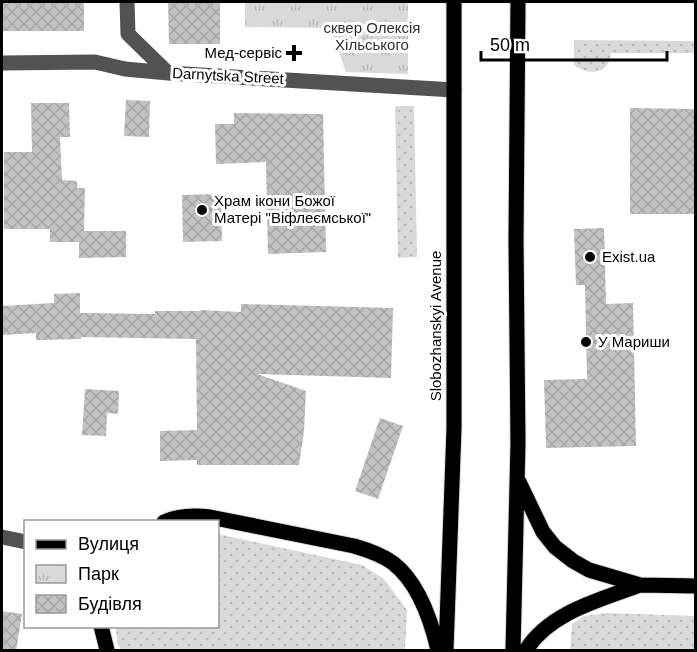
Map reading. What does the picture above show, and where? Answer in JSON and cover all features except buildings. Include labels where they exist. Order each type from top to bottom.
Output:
[{"type":"main road","name":"Slobozhanskyi Avenue","points":[[446,651],[454,428],[454,2]]},
{"type":"main road","points":[[513,651],[518,479],[516,239],[518,2]]},
{"type":"main road","points":[[518,479],[543,532],[555,547],[573,561],[590,570],[640,585],[696,586]]},
{"type":"main road","points":[[168,520],[192,515],[210,517],[374,552],[393,563],[405,574],[416,591],[426,611],[438,651]]},
{"type":"main road","points":[[526,651],[532,640],[576,609],[640,585]]},
{"type":"main road","points":[[94,651],[99,628]]},
{"type":"main road","points":[[99,628],[107,651]]},
{"type":"street","points":[[127,2],[128,34],[168,73]]},
{"type":"street","name":"Darnytska Street","points":[[2,63],[95,62],[125,69],[168,73],[454,90]]},
{"type":"street","points":[[2,537],[24,542]]},
{"type":"green space","name":"сквер Олексія Хільського","points":[[245,2],[408,2],[408,74],[346,72],[330,28],[245,27]]},
{"type":"green space","points":[[574,40],[695,41],[695,53],[611,53],[606,66],[592,72],[574,65]]},
{"type":"green space","points":[[395,106],[414,106],[417,257],[398,258]]},
{"type":"green space","points":[[219,534],[362,565],[384,579],[407,610],[405,650],[121,650],[117,642],[116,628],[219,628]]},
{"type":"green space","points":[[607,613],[695,616],[695,650],[570,650],[572,624],[584,616]]},
{"type":"place","name":"Мед-сервіс","points":[[294,53]]},
{"type":"place","name":"Храм ікони Божої Матері \"Віфлеємської\"","points":[[202,210]]},
{"type":"place","name":"Exist.ua","points":[[590,257]]},
{"type":"place","name":"У Мариши","points":[[586,342]]}]
